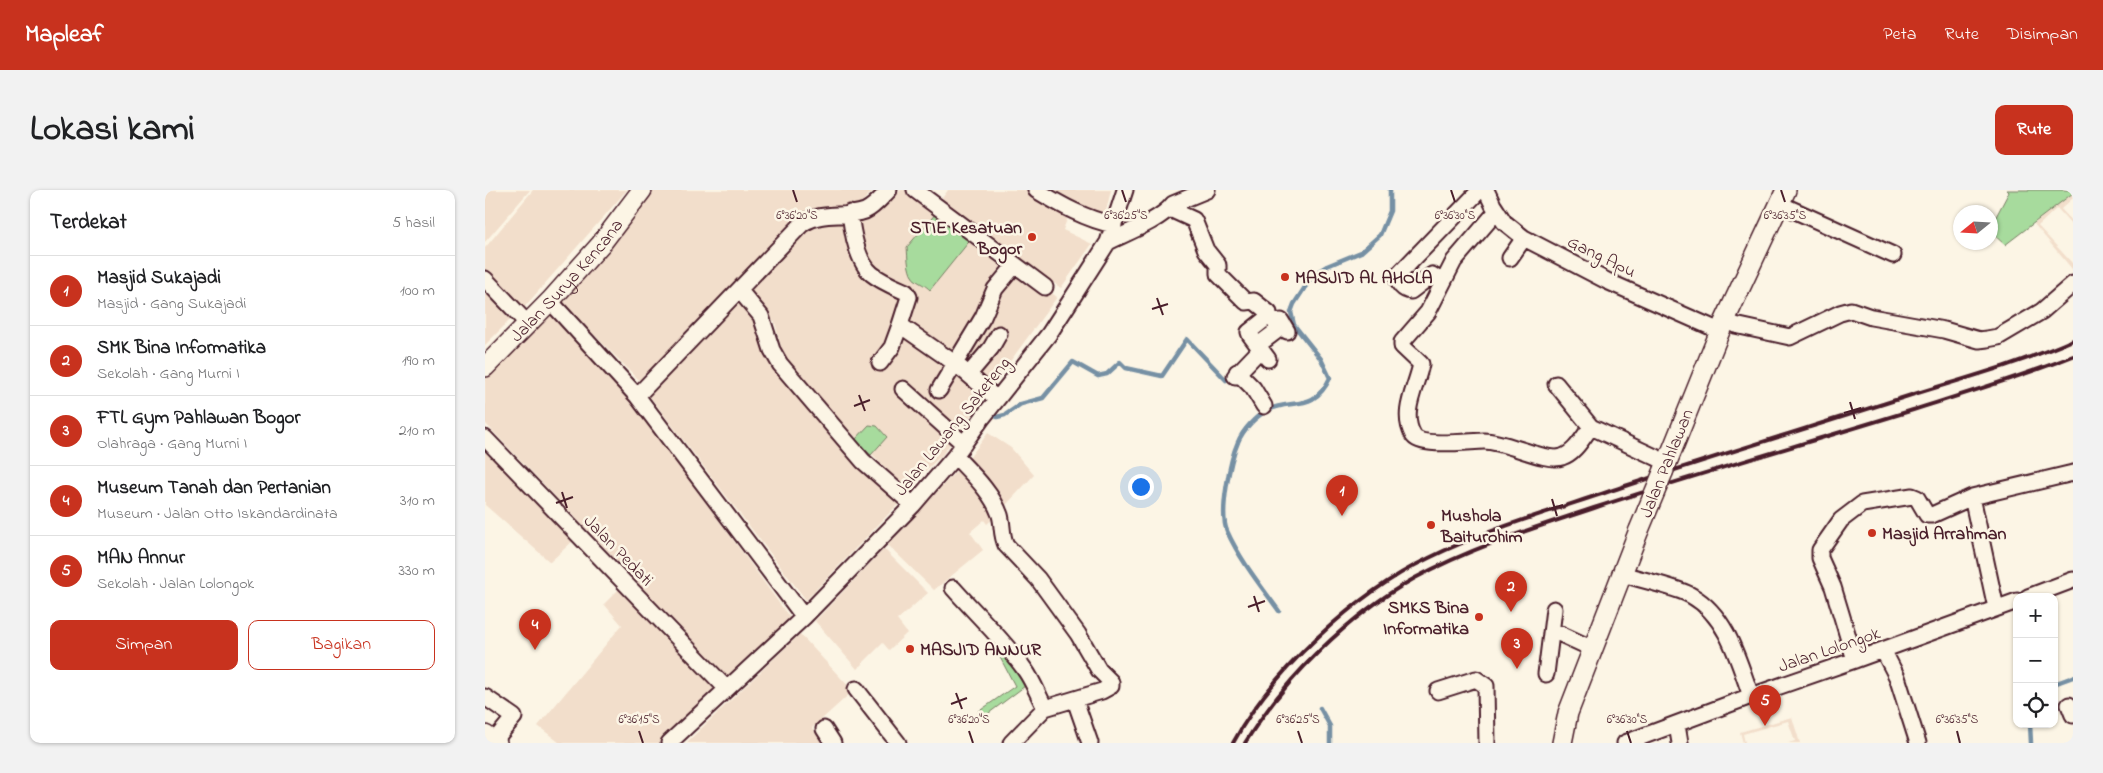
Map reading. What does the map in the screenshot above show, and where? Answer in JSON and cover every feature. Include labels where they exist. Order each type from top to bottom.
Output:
[{"type":"main road","name":"Jalan Surya Kencana","points":[[485,367],[550,301],[601,244],[642,190]]},
{"type":"main road","name":"Jalan Pahlawan","points":[[1562,743],[1568,713],[1639,530],[1723,326],[1783,197]]},
{"type":"street","points":[[637,396],[740,291],[801,224],[825,214],[866,210],[889,190]]},
{"type":"street","points":[[915,190],[1045,287]]},
{"type":"street","points":[[1036,190],[1068,209],[1094,221],[1114,226]]},
{"type":"street","points":[[1108,242],[1125,190]]},
{"type":"street","points":[[1108,242],[1149,221],[1170,208],[1173,204],[1207,190]]},
{"type":"street","points":[[1442,282],[1432,275],[1411,292],[1406,291],[1401,286],[1397,276],[1480,190]]},
{"type":"street","name":"Gang Apu","points":[[1486,190],[1497,211],[1508,226],[1524,238],[1609,282],[1723,326],[1735,325],[1790,337],[1840,313],[1851,310],[1871,317],[1944,330],[1979,340],[1987,340],[1998,337],[2042,311],[2073,284]]},
{"type":"street","points":[[1783,197],[1893,255]]},
{"type":"street","points":[[1170,208],[1193,220],[1206,250],[1218,266],[1219,274],[1233,291],[1246,302],[1254,301],[1269,313],[1269,316],[1249,332],[1262,351]]},
{"type":"street","points":[[1497,211],[1454,261],[1428,312],[1402,342],[1402,346],[1421,364],[1409,405],[1409,425],[1416,438],[1438,443],[1500,442],[1551,458],[1562,457],[1572,451],[1588,423]]},
{"type":"street","points":[[850,213],[852,231],[863,262],[869,272],[878,279],[906,292],[909,297],[892,347],[880,364]]},
{"type":"street","points":[[1510,258],[1524,238]]},
{"type":"street","name":"Jalan Lawang Saketeng","points":[[669,743],[804,617],[913,506],[960,450],[997,399],[1049,334],[1108,242]]},
{"type":"street","points":[[939,390],[983,317],[995,289],[1015,265]]},
{"type":"street","points":[[485,279],[527,323]]},
{"type":"street","points":[[740,291],[761,316],[772,350],[780,364],[863,461],[913,506]]},
{"type":"street","points":[[550,301],[637,396],[804,617]]},
{"type":"street","points":[[1263,406],[1253,388],[1236,374],[1262,351],[1278,330],[1275,322],[1281,321],[1287,332]]},
{"type":"street","points":[[900,325],[956,364],[997,399]]},
{"type":"street","points":[[969,374],[991,348],[999,334]]},
{"type":"street","points":[[1556,384],[1588,423],[1665,466]]},
{"type":"street","points":[[903,389],[960,450],[991,497],[999,514],[1003,540],[1038,579],[1078,634],[1099,670],[1111,682],[1111,686],[1102,691],[1045,708],[1011,743]]},
{"type":"street","name":"Jalan Pedati","points":[[485,438],[726,688]]},
{"type":"street","points":[[1855,660],[1833,587],[1820,558],[1820,550],[1841,520],[1862,504],[1912,496],[1917,498],[1927,515],[1932,515],[1972,497],[2073,473]]},
{"type":"street","points":[[1972,497],[1996,608]]},
{"type":"street","points":[[1623,574],[1691,595],[1709,607],[1717,616],[1736,652],[1751,696]]},
{"type":"street","points":[[2039,593],[2073,580]]},
{"type":"street","points":[[953,588],[974,613],[985,622],[1026,671],[1045,708]]},
{"type":"street","name":"Jalan Lolongok","points":[[1625,743],[2013,602]]},
{"type":"street","points":[[1546,674],[1554,610]]},
{"type":"street","points":[[1552,630],[1593,649]]},
{"type":"street","points":[[1883,650],[1897,677],[1918,743]]},
{"type":"street","points":[[1438,691],[1476,679],[1486,686],[1487,743]]},
{"type":"street","points":[[856,689],[898,743]]},
{"type":"street","points":[[485,697],[514,718],[492,740]]},
{"type":"street","points":[[1075,700],[1089,743]]},
{"type":"street","points":[[1677,725],[1680,743]]},
{"type":"street","points":[[824,729],[833,743]]},
{"type":"shaded area","points":[[485,190],[530,190],[485,242]]},
{"type":"shaded area","points":[[533,190],[627,190],[520,312],[485,275],[485,248]]},
{"type":"shaded area","points":[[651,190],[874,190],[850,213],[850,218],[864,222],[901,190],[914,190],[1057,297],[942,455],[906,489],[785,364],[775,322],[746,294],[804,226],[819,219],[806,211],[713,308],[639,380],[561,301]]},
{"type":"shaded area","name":"STIE Kesatuan Bogor","points":[[948,190],[1030,190],[1069,214],[1063,230],[1092,244],[1061,288],[938,204]]},
{"type":"shaded area","points":[[1052,190],[1111,190],[1106,211],[1092,213],[1079,208]]},
{"type":"shaded area","points":[[2073,194],[2073,198],[2061,209],[2073,222],[2073,226],[2057,208],[2038,226],[2073,264],[2073,270],[2034,224],[2067,196]]},
{"type":"shaded area","points":[[485,281],[515,315],[485,345]]},
{"type":"shaded area","points":[[741,299],[762,320],[778,370],[903,499],[806,600],[645,390]]},
{"type":"shaded area","points":[[554,310],[603,361],[790,618],[728,677],[485,423],[485,380]]},
{"type":"shaded area","points":[[988,433],[1011,448],[1034,475],[1006,505],[967,461]]},
{"type":"shaded area","points":[[485,446],[574,540],[550,562],[485,505]]},
{"type":"shaded area","points":[[962,465],[995,517],[987,524],[984,520],[970,532],[983,550],[934,590],[888,545]]},
{"type":"shaded area","points":[[884,549],[928,593],[897,620],[907,633],[889,650],[883,643],[857,669],[815,621]]},
{"type":"shaded area","points":[[621,587],[715,690],[660,743],[560,743],[538,726],[622,625],[604,604]]},
{"type":"shaded area","points":[[800,634],[853,691],[812,728],[824,743],[686,743]]},
{"type":"shaded area","points":[[1792,717],[1800,743],[1788,743],[1795,741],[1788,721],[1743,734],[1745,743],[1743,743],[1740,732]]},
{"type":"green space","points":[[2007,190],[2073,190],[2073,193],[2005,245],[1998,238],[1998,213],[2009,192]]},
{"type":"green space","points":[[943,205],[976,233],[930,290],[911,275],[907,247]]},
{"type":"green space","points":[[869,425],[877,426],[887,437],[871,455],[855,440]]},
{"type":"green space","points":[[992,642],[1012,666],[1025,686],[981,719],[978,712],[1015,686]]},
{"type":"waterway","points":[[1279,611],[1244,562],[1227,531],[1224,512],[1232,461],[1240,437],[1246,428],[1258,417],[1275,407],[1309,401],[1323,389],[1330,378],[1321,359],[1294,325],[1291,312],[1294,304],[1313,275],[1327,266],[1361,252],[1380,235],[1390,211],[1390,190]]},
{"type":"waterway","points":[[997,417],[1005,415],[1021,404],[1043,398],[1073,362],[1098,376],[1107,374],[1120,362],[1126,368],[1162,376],[1187,339],[1226,380]]},
{"type":"waterway","points":[[2057,683],[2073,677]]},
{"type":"waterway","points":[[1320,708],[1330,726],[1330,743]]},
{"type":"waterway","points":[[2030,728],[2031,743]]},
{"type":"railway","points":[[1233,743],[1249,716],[1269,689],[1292,662],[1318,637],[1373,592],[1401,573],[1429,558],[1476,537],[1524,519],[1990,371],[2073,340]]},
{"type":"railway","points":[[1245,743],[1279,695],[1320,650],[1366,610],[1390,593],[1437,567],[1503,539],[1571,515],[1974,391],[2073,356]]},
{"type":"place","name":"STIE Kesatuan Bogor","points":[[1032,237]]},
{"type":"place","name":"MASJID AL AHOLA","points":[[1285,277]]},
{"type":"place","name":"Masjid Sukajadi","points":[[1342,516]]},
{"type":"place","name":"Mushola Baiturohim","points":[[1431,525]]},
{"type":"place","name":"Masjid Arrahman","points":[[1872,533]]},
{"type":"place","name":"SMK Bina Informatika","points":[[1511,612]]},
{"type":"place","name":"SMKS Bina Informatika","points":[[1479,617]]},
{"type":"place","name":"MASJID ANNUR","points":[[910,649]]},
{"type":"place","name":"Museum Tanah dan Pertanian","points":[[535,650]]},
{"type":"place","name":"FTL Gym Pahlawan Bogor","points":[[1517,669]]},
{"type":"place","name":"MAN Annur","points":[[1765,726]]}]
